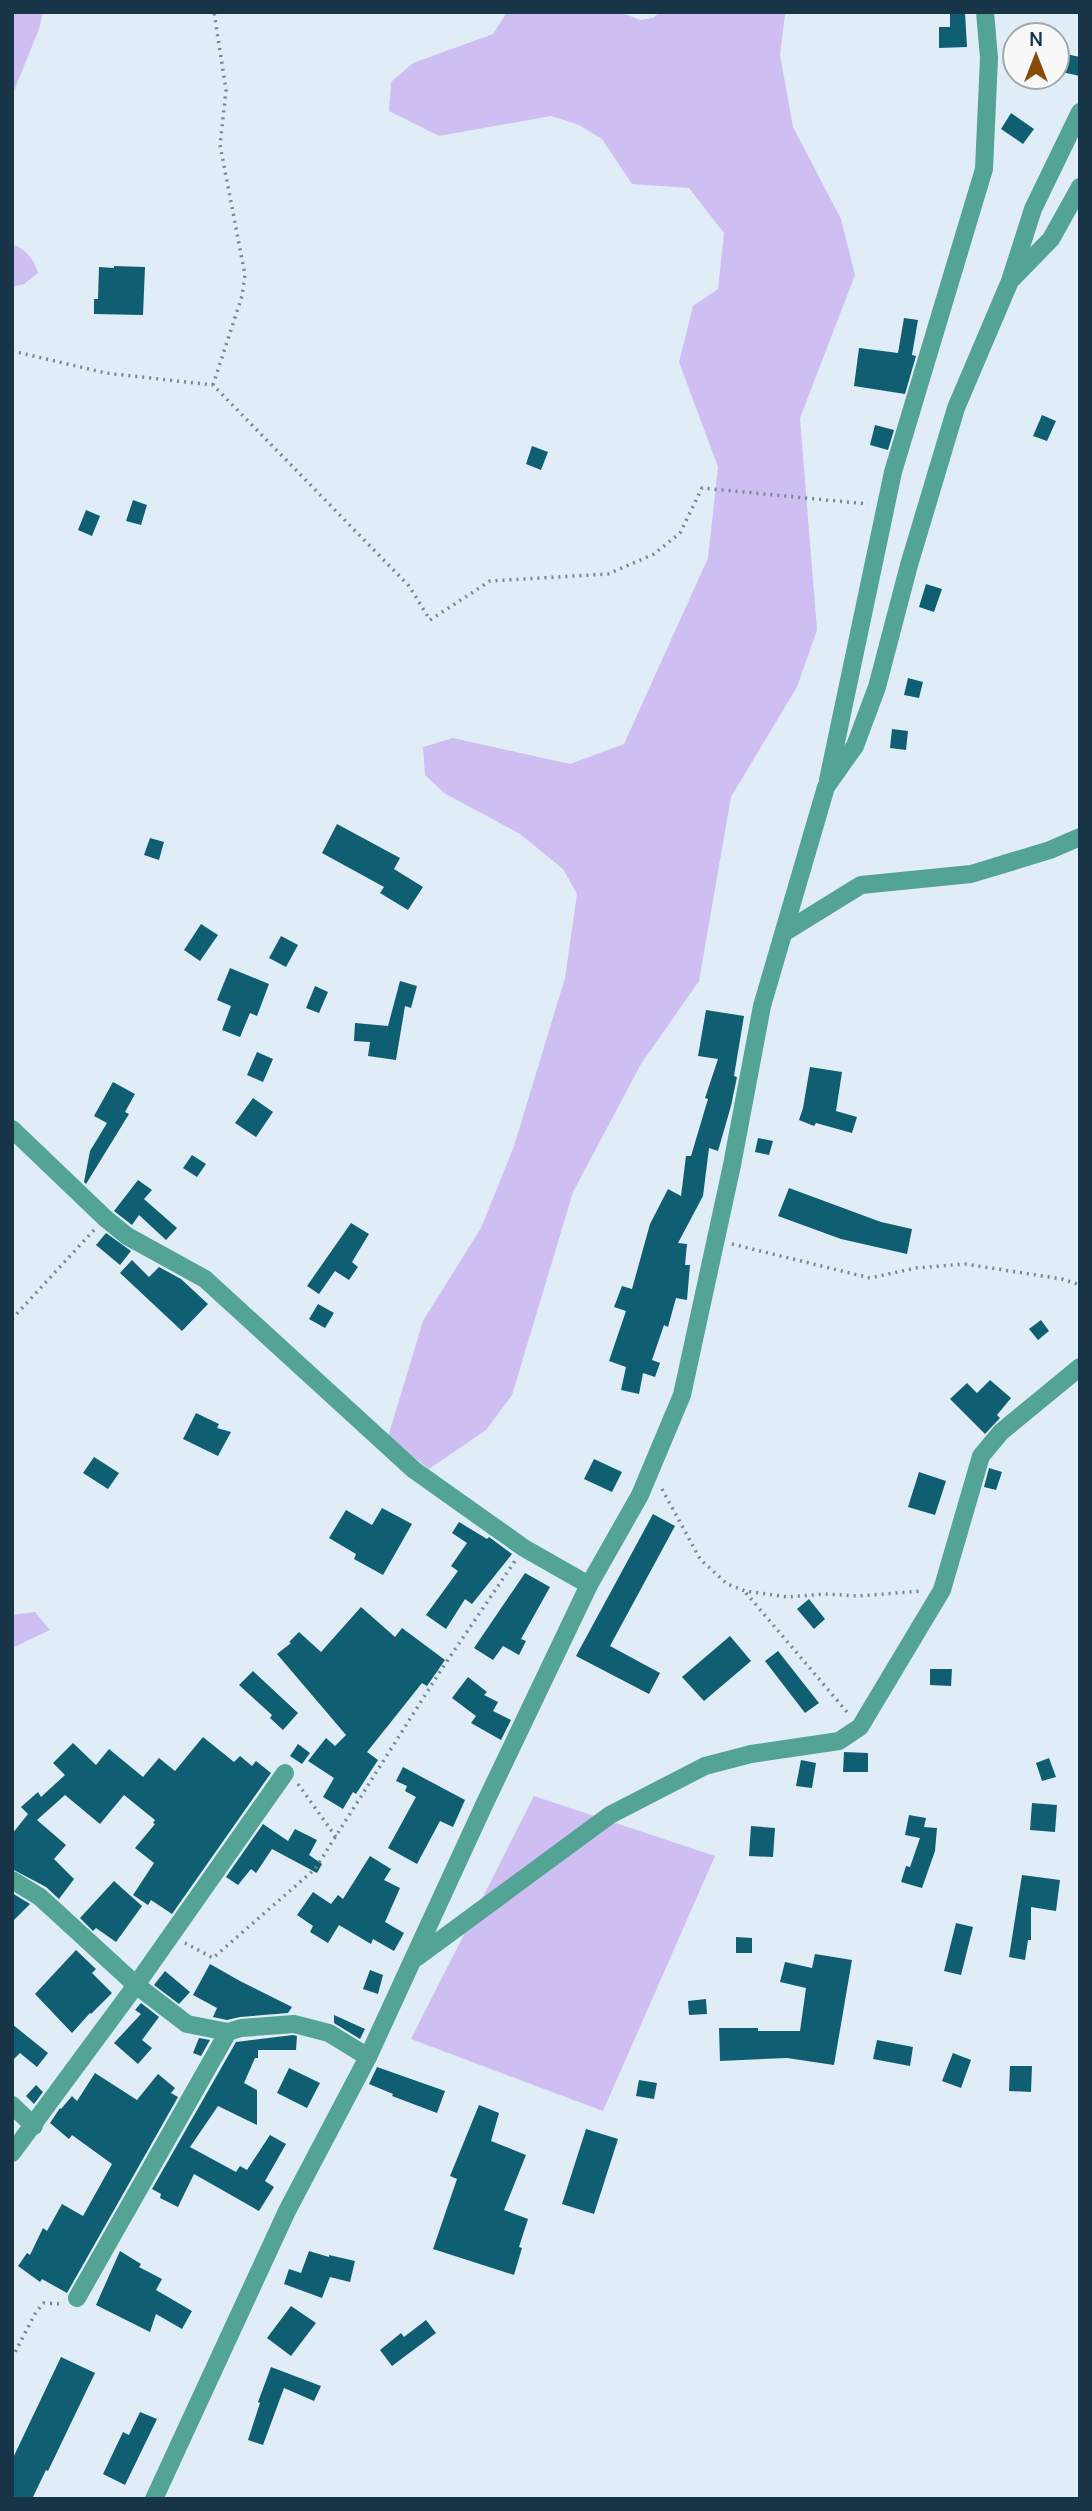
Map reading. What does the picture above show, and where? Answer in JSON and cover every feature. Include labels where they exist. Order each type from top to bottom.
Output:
[{"type":"street","points":[[154,2499],[287,2211],[368,2057],[589,1585],[640,1495],[682,1395],[762,1006],[826,787],[893,472],[984,169],[989,58],[985,12]]},
{"type":"street","points":[[826,787],[855,746],[877,687],[909,565],[956,408],[1010,281],[1033,209],[1080,112]]},
{"type":"street","points":[[1010,281],[1072,216],[1080,187]]},
{"type":"street","points":[[785,932],[861,885],[971,874],[1050,850],[1080,837]]},
{"type":"street","points":[[12,1129],[127,1236],[205,1279],[414,1470],[524,1548],[589,1585]]},
{"type":"street","points":[[413,1960],[610,1815],[705,1766],[751,1754],[839,1741],[860,1727],[942,1590],[981,1455],[1001,1432],[1080,1367]]},
{"type":"street","points":[[12,2153],[136,1985],[285,1773]]},
{"type":"street","points":[[12,1880],[40,1897],[136,1985],[187,2024],[228,2032],[241,2028],[294,2024],[329,2033],[368,2057]]},
{"type":"street","points":[[77,2298],[228,2032]]},
{"type":"street","points":[[12,2105],[34,2126]]},
{"type":"path","points":[[213,385],[242,296],[245,275],[220,145],[226,90],[214,12]]},
{"type":"path","points":[[12,351],[106,373],[213,385],[409,586],[430,620],[489,581],[608,575],[654,554],[680,533],[702,488],[839,500],[886,507]]},
{"type":"path","points":[[12,1319],[105,1218]]},
{"type":"path","points":[[716,1240],[870,1278],[916,1268],[965,1264],[1062,1279],[1080,1285]]},
{"type":"path","points":[[650,1470],[671,1502],[701,1559],[727,1584],[744,1591],[788,1597],[825,1594],[859,1596],[942,1590]]},
{"type":"path","points":[[171,1935],[213,1958],[315,1868],[441,1670],[524,1548]]},
{"type":"path","points":[[744,1591],[860,1727]]},
{"type":"path","points":[[285,1773],[293,1777],[335,1837]]},
{"type":"path","points":[[12,2358],[44,2302],[64,2304],[77,2298]]},
{"type":"shaded area","points":[[12,12],[43,12],[39,29],[12,96]]},
{"type":"shaded area","points":[[507,12],[620,12],[640,20],[653,18],[660,12],[788,12],[785,15],[780,55],[793,127],[841,219],[855,275],[800,418],[817,630],[797,687],[731,797],[699,981],[641,1064],[573,1192],[512,1395],[486,1430],[429,1469],[388,1437],[423,1321],[481,1228],[514,1146],[565,978],[577,894],[563,869],[520,834],[444,793],[425,775],[423,747],[453,738],[570,764],[624,744],[708,558],[718,467],[679,362],[693,306],[718,289],[724,233],[689,188],[632,184],[602,139],[579,125],[551,116],[439,136],[389,111],[391,82],[413,63],[493,34]]},
{"type":"shaded area","points":[[12,244],[29,255],[38,273],[24,284],[12,287]]},
{"type":"shaded area","points":[[35,1612],[50,1630],[12,1648],[12,1615]]},
{"type":"shaded area","points":[[534,1796],[715,1856],[603,2111],[411,2039]]},
{"type":"building","points":[[950,12],[965,12],[967,47],[939,48],[939,27],[950,27]]},
{"type":"building","points":[[1071,55],[1080,57],[1080,76],[1071,74]]},
{"type":"building","points":[[1011,113],[1034,129],[1023,144],[1001,129]]},
{"type":"building","points":[[99,267],[145,267],[143,315],[94,314],[94,299],[98,299]]},
{"type":"building","points":[[904,318],[918,320],[912,355],[916,356],[905,394],[854,386],[859,348],[898,353]]},
{"type":"building","points":[[1042,415],[1056,421],[1047,441],[1033,436]]},
{"type":"building","points":[[875,425],[894,430],[888,450],[870,445]]},
{"type":"building","points":[[532,446],[548,452],[541,470],[526,464]]},
{"type":"building","points":[[133,500],[147,505],[141,525],[126,521]]},
{"type":"building","points":[[86,510],[100,516],[92,536],[78,530]]},
{"type":"building","points":[[926,584],[942,589],[934,612],[919,607]]},
{"type":"building","points":[[908,678],[923,682],[919,698],[904,695]]},
{"type":"building","points":[[892,729],[908,731],[906,750],[890,748]]},
{"type":"building","points":[[337,824],[400,858],[394,869],[423,887],[408,910],[380,893],[384,887],[322,853]]},
{"type":"building","points":[[150,838],[164,842],[159,860],[144,855]]},
{"type":"building","points":[[201,924],[218,935],[200,961],[184,950]]},
{"type":"building","points":[[281,936],[298,945],[286,967],[269,958]]},
{"type":"building","points":[[230,968],[269,984],[257,1016],[250,1013],[240,1037],[222,1030],[231,1006],[217,1000]]},
{"type":"building","points":[[400,981],[417,986],[411,1008],[405,1006],[396,1060],[368,1056],[370,1042],[354,1041],[355,1023],[388,1026]]},
{"type":"building","points":[[315,986],[328,992],[319,1013],[306,1008]]},
{"type":"building","points":[[706,1010],[744,1016],[734,1076],[737,1077],[718,1151],[709,1148],[703,1196],[678,1243],[687,1244],[685,1265],[690,1265],[687,1300],[676,1298],[668,1327],[664,1325],[652,1360],[660,1363],[655,1377],[643,1373],[639,1394],[621,1390],[626,1367],[609,1361],[626,1311],[614,1307],[622,1286],[632,1289],[650,1224],[668,1189],[681,1196],[686,1156],[691,1156],[718,1059],[698,1056]]},
{"type":"building","points":[[257,1052],[273,1059],[263,1082],[247,1075]]},
{"type":"building","points":[[810,1067],[842,1072],[836,1111],[857,1117],[852,1133],[816,1123],[814,1126],[799,1120]]},
{"type":"building","points":[[113,1082],[135,1094],[125,1112],[129,1114],[86,1184],[84,1182],[90,1151],[107,1123],[94,1116]]},
{"type":"building","points":[[253,1098],[273,1112],[256,1137],[235,1123]]},
{"type":"building","points":[[758,1138],[773,1141],[769,1155],[755,1152]]},
{"type":"building","points":[[192,1155],[206,1164],[197,1177],[183,1168]]},
{"type":"building","points":[[138,1180],[152,1190],[144,1199],[177,1228],[166,1240],[139,1215],[132,1225],[114,1211]]},
{"type":"building","points":[[789,1188],[881,1222],[912,1229],[907,1254],[841,1239],[778,1216]]},
{"type":"building","points":[[351,1223],[369,1234],[352,1262],[358,1267],[349,1280],[335,1271],[319,1294],[307,1286]]},
{"type":"building","points":[[106,1233],[131,1251],[120,1265],[96,1245]]},
{"type":"building","points":[[132,1260],[149,1277],[159,1267],[181,1279],[208,1304],[182,1331],[120,1273]]},
{"type":"building","points":[[318,1304],[334,1313],[325,1328],[309,1319]]},
{"type":"building","points":[[1041,1320],[1049,1331],[1038,1340],[1029,1329]]},
{"type":"building","points":[[990,1380],[1011,1398],[997,1415],[1000,1418],[985,1434],[950,1399],[967,1383],[977,1393]]},
{"type":"building","points":[[196,1413],[219,1424],[217,1428],[231,1432],[218,1456],[183,1439]]},
{"type":"building","points":[[94,1457],[119,1473],[108,1489],[83,1473]]},
{"type":"building","points":[[594,1459],[622,1472],[612,1492],[584,1479]]},
{"type":"building","points":[[989,1468],[1002,1472],[996,1490],[984,1487]]},
{"type":"building","points":[[919,1472],[946,1481],[935,1515],[908,1507]]},
{"type":"building","points":[[382,1508],[412,1524],[383,1575],[354,1559],[356,1554],[329,1538],[346,1510],[372,1525]]},
{"type":"building","points":[[653,1514],[675,1526],[610,1646],[660,1673],[649,1694],[576,1656]]},
{"type":"building","points":[[459,1522],[487,1539],[489,1537],[512,1554],[472,1604],[465,1599],[446,1629],[426,1615],[458,1571],[451,1566],[467,1543],[452,1533]]},
{"type":"building","points":[[525,1573],[550,1587],[521,1639],[526,1641],[519,1655],[503,1646],[493,1660],[474,1648]]},
{"type":"building","points":[[809,1599],[825,1619],[814,1629],[797,1609]]},
{"type":"building","points":[[361,1607],[395,1637],[402,1628],[445,1660],[427,1686],[422,1683],[367,1752],[378,1760],[343,1809],[323,1797],[334,1778],[308,1761],[326,1738],[335,1746],[346,1735],[277,1654],[291,1643],[289,1642],[299,1632],[321,1652]]},
{"type":"building","points":[[730,1636],[751,1661],[704,1701],[682,1677]]},
{"type":"building","points":[[778,1651],[819,1703],[805,1713],[765,1661]]},
{"type":"building","points":[[930,1669],[952,1669],[951,1686],[930,1685]]},
{"type":"building","points":[[253,1671],[298,1713],[283,1730],[270,1718],[272,1715],[239,1685]]},
{"type":"building","points":[[468,1677],[487,1692],[484,1695],[498,1702],[493,1711],[511,1720],[501,1740],[471,1723],[476,1716],[452,1698]]},
{"type":"building","points":[[203,1737],[234,1762],[240,1756],[252,1766],[256,1761],[271,1773],[172,1914],[151,1900],[148,1905],[133,1895],[154,1863],[135,1848],[155,1824],[155,1820],[124,1795],[100,1824],[65,1795],[37,1820],[66,1845],[54,1859],[74,1879],[59,1899],[46,1887],[12,1869],[12,1834],[28,1814],[21,1807],[38,1792],[41,1797],[65,1775],[53,1763],[73,1743],[96,1765],[109,1749],[143,1777],[159,1758],[175,1771]]},
{"type":"building","points":[[298,1744],[310,1753],[302,1764],[290,1756]]},
{"type":"building","points":[[844,1752],[868,1753],[868,1772],[843,1772]]},
{"type":"building","points":[[1049,1758],[1056,1777],[1042,1781],[1036,1763]]},
{"type":"building","points":[[801,1760],[816,1763],[812,1788],[796,1786]]},
{"type":"building","points":[[403,1767],[465,1800],[453,1827],[440,1821],[417,1864],[388,1848],[416,1797],[405,1791],[407,1786],[396,1781]]},
{"type":"building","points":[[1032,1803],[1057,1805],[1055,1832],[1030,1830]]},
{"type":"building","points":[[909,1815],[926,1818],[924,1827],[937,1828],[935,1851],[922,1888],[901,1882],[906,1866],[910,1867],[920,1838],[905,1835]]},
{"type":"building","points":[[263,1824],[288,1841],[295,1829],[317,1840],[309,1855],[322,1864],[317,1873],[272,1849],[256,1873],[251,1869],[238,1885],[226,1877]]},
{"type":"building","points":[[751,1826],[775,1828],[773,1857],[749,1856]]},
{"type":"building","points":[[370,1856],[391,1869],[384,1880],[400,1888],[385,1922],[404,1933],[394,1951],[373,1939],[371,1944],[339,1925],[328,1943],[310,1932],[313,1926],[297,1915],[313,1892],[331,1904],[338,1895],[343,1899]]},
{"type":"building","points":[[1022,1875],[1060,1880],[1056,1911],[1031,1907],[1031,1940],[1028,1940],[1025,1960],[1009,1957]]},
{"type":"building","points":[[114,1881],[142,1906],[116,1942],[96,1928],[93,1931],[80,1918]]},
{"type":"building","points":[[12,1893],[30,1904],[12,1922]]},
{"type":"building","points":[[956,1923],[973,1927],[961,1975],[944,1971]]},
{"type":"building","points":[[736,1937],[752,1938],[752,1953],[736,1953]]},
{"type":"building","points":[[76,1950],[96,1969],[92,1973],[112,1993],[72,2033],[35,1994]]},
{"type":"building","points":[[815,1954],[852,1960],[834,2065],[787,2058],[720,2061],[719,2028],[800,2031],[806,1988],[780,1982],[785,1962],[812,1968]]},
{"type":"building","points":[[210,1964],[292,2007],[288,2013],[227,2020],[213,2017],[217,2008],[193,1995]]},
{"type":"building","points":[[370,1970],[383,1975],[378,1994],[363,1989]]},
{"type":"building","points":[[165,1971],[190,1992],[179,2004],[154,1985]]},
{"type":"building","points":[[706,1999],[707,2014],[689,2015],[688,2001]]},
{"type":"building","points":[[141,2003],[159,2017],[142,2040],[152,2048],[138,2064],[114,2043],[141,2014],[135,2010]]},
{"type":"building","points":[[334,2015],[365,2029],[360,2039],[334,2023]]},
{"type":"building","points":[[12,2024],[48,2053],[37,2067],[20,2053],[12,2061]]},
{"type":"building","points":[[297,2036],[296,2050],[258,2050],[258,2058],[255,2058],[244,2083],[257,2090],[257,2125],[218,2106],[190,2147],[236,2172],[240,2166],[247,2170],[270,2135],[286,2144],[265,2181],[274,2187],[259,2211],[194,2174],[178,2207],[160,2198],[161,2194],[152,2189],[236,2042]]},
{"type":"building","points":[[199,2038],[210,2040],[201,2056],[193,2053]]},
{"type":"building","points":[[877,2040],[913,2047],[910,2066],[873,2059]]},
{"type":"building","points":[[953,2053],[971,2060],[961,2088],[942,2081]]},
{"type":"building","points":[[1010,2066],[1032,2066],[1031,2092],[1009,2091]]},
{"type":"building","points":[[377,2067],[445,2091],[437,2113],[369,2084]]},
{"type":"building","points":[[289,2068],[320,2083],[307,2108],[277,2093]]},
{"type":"building","points":[[95,2073],[137,2100],[158,2074],[175,2088],[171,2093],[178,2097],[67,2293],[42,2279],[40,2282],[18,2266],[27,2253],[30,2255],[43,2228],[47,2231],[62,2204],[83,2216],[112,2164],[72,2135],[69,2139],[50,2123],[72,2096],[77,2101]]},
{"type":"building","points":[[639,2080],[657,2083],[654,2099],[636,2096]]},
{"type":"building","points":[[36,2085],[43,2092],[34,2104],[26,2096]]},
{"type":"building","points":[[479,2105],[499,2113],[491,2141],[526,2155],[504,2210],[528,2219],[514,2275],[433,2249],[457,2179],[450,2176]]},
{"type":"building","points":[[586,2129],[618,2139],[594,2214],[562,2204]]},
{"type":"building","points":[[120,2251],[141,2264],[139,2267],[162,2279],[156,2290],[192,2311],[182,2329],[156,2314],[150,2332],[96,2305]]},
{"type":"building","points":[[309,2251],[355,2261],[350,2282],[330,2277],[322,2298],[284,2284],[289,2269],[301,2273]]},
{"type":"building","points":[[291,2306],[316,2323],[291,2356],[267,2338]]},
{"type":"building","points":[[426,2320],[436,2333],[392,2366],[380,2350],[401,2333],[404,2337]]},
{"type":"building","points":[[61,2357],[95,2373],[32,2499],[12,2499],[12,2460]]},
{"type":"building","points":[[271,2367],[321,2386],[314,2401],[284,2388],[263,2445],[248,2440]]},
{"type":"building","points":[[140,2412],[157,2419],[125,2485],[103,2474],[123,2432],[129,2435]]}]
